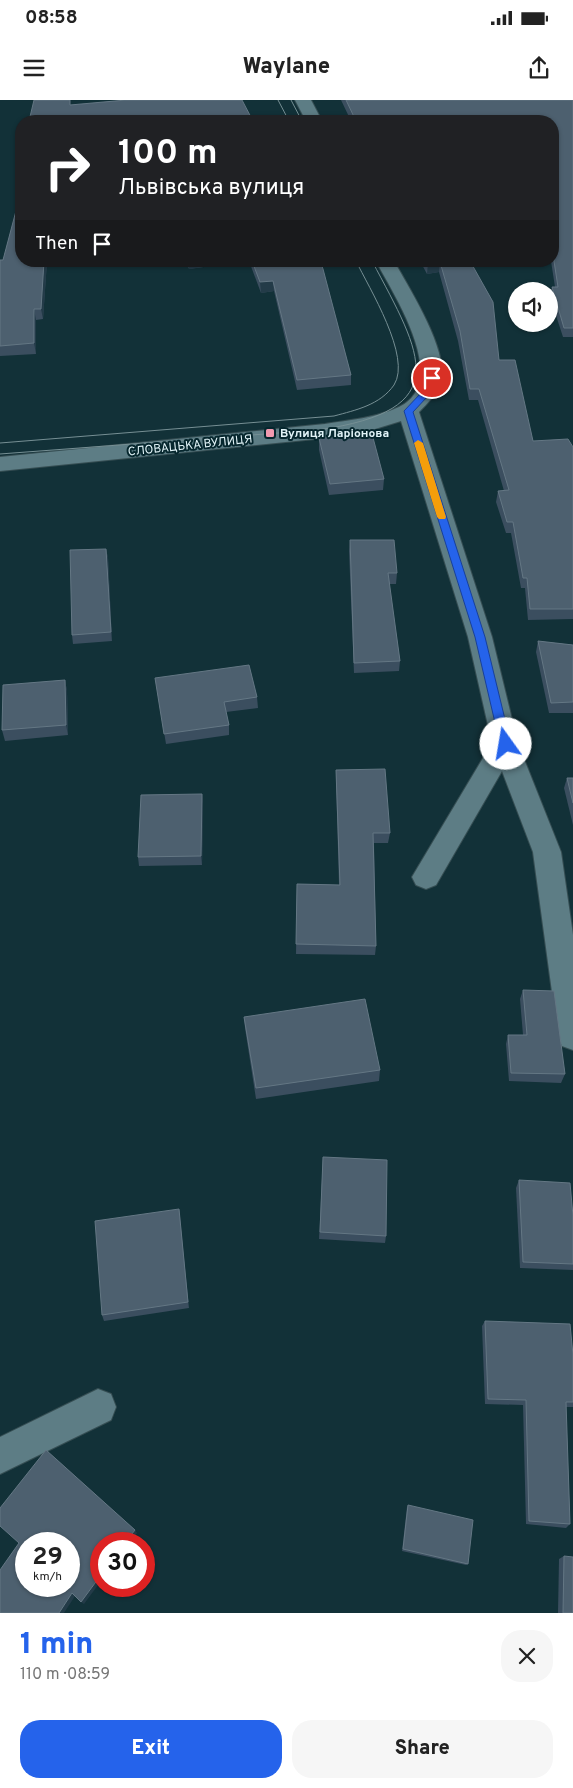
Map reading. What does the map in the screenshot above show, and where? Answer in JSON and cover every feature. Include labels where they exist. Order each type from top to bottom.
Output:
[{"type":"street","points":[[303,100],[311,115]]},
{"type":"street","points":[[388,267],[418,325],[430,357],[432,378],[424,395],[408,411],[480,637],[506,744],[547,852],[573,1036]]},
{"type":"street","name":"СЛОВАЦЬКА ВУЛИЦЯ","points":[[0,464],[325,431],[375,422],[408,411]]},
{"type":"street","points":[[426,877],[506,744]]},
{"type":"street","points":[[0,1456],[98,1407]]},
{"type":"building","points":[[34,100],[70,100],[70,105],[126,100],[242,100],[250,115],[30,115]]},
{"type":"building","points":[[346,100],[573,100],[573,328],[564,328],[558,308],[558,282],[555,267],[559,267],[559,115],[353,115]]},
{"type":"building","points":[[15,215],[15,267],[44,267],[41,309],[34,309],[34,343],[0,346],[0,260],[3,260]]},
{"type":"building","points":[[254,267],[322,267],[351,375],[297,380],[273,281],[260,282]]},
{"type":"building","points":[[441,267],[473,267],[493,302],[499,360],[515,360],[533,441],[568,439],[573,447],[573,609],[530,609],[527,578],[523,578],[513,522],[507,522],[498,491],[509,490],[479,389],[470,389],[460,331]]},
{"type":"building","points":[[372,434],[384,479],[330,484],[319,438]]},
{"type":"building","points":[[350,540],[394,540],[397,573],[388,573],[400,661],[354,663]]},
{"type":"building","points":[[106,549],[111,632],[72,635],[70,550]]},
{"type":"building","points":[[538,641],[573,645],[573,702],[551,703]]},
{"type":"building","points":[[249,665],[257,697],[224,702],[229,725],[164,734],[155,678]]},
{"type":"building","points":[[65,680],[66,725],[2,730],[3,685]]},
{"type":"building","points":[[385,769],[390,833],[373,833],[376,946],[296,944],[297,884],[340,885],[336,770]]},
{"type":"building","points":[[567,778],[573,778],[573,803]]},
{"type":"building","points":[[202,794],[201,856],[138,857],[141,795]]},
{"type":"building","points":[[523,990],[554,991],[565,1074],[511,1073],[508,1035],[527,1035]]},
{"type":"building","points":[[365,999],[380,1070],[256,1088],[244,1017]]},
{"type":"building","points":[[323,1157],[387,1160],[386,1236],[320,1232]]},
{"type":"building","points":[[519,1180],[570,1183],[573,1216],[573,1264],[523,1262]]},
{"type":"building","points":[[179,1209],[188,1302],[102,1315],[95,1221]]},
{"type":"building","points":[[485,1321],[570,1324],[573,1355],[573,1402],[566,1402],[570,1524],[529,1521],[526,1400],[488,1399]]},
{"type":"building","points":[[46,1450],[135,1530],[133,1532],[90,1532],[90,1590],[81,1602],[76,1597],[80,1597],[80,1532],[15,1532],[15,1539],[0,1526],[0,1508]]},
{"type":"building","points":[[408,1505],[473,1520],[468,1564],[403,1549]]},
{"type":"building","points":[[15,1549],[15,1597],[69,1597],[59,1613],[0,1613],[0,1570]]},
{"type":"building","points":[[564,1556],[573,1557],[573,1613],[563,1613]]},
{"type":"tram line","points":[[278,100],[286,115]]},
{"type":"tram line","points":[[291,100],[299,115]]},
{"type":"tram line","points":[[0,443],[334,416],[367,406],[388,392],[394,385],[398,373],[397,358],[387,323],[359,267]]},
{"type":"tram line","points":[[0,454],[318,430],[362,421],[392,408],[409,393],[416,373],[414,351],[404,324],[375,267]]},
{"type":"slow traffic","points":[[418,443],[442,517]]},
{"type":"place","name":"Вулиця Ларіонова","points":[[270,433]]},
{"type":"route","points":[[432,378],[424,395],[408,411],[480,637],[506,744]]}]
